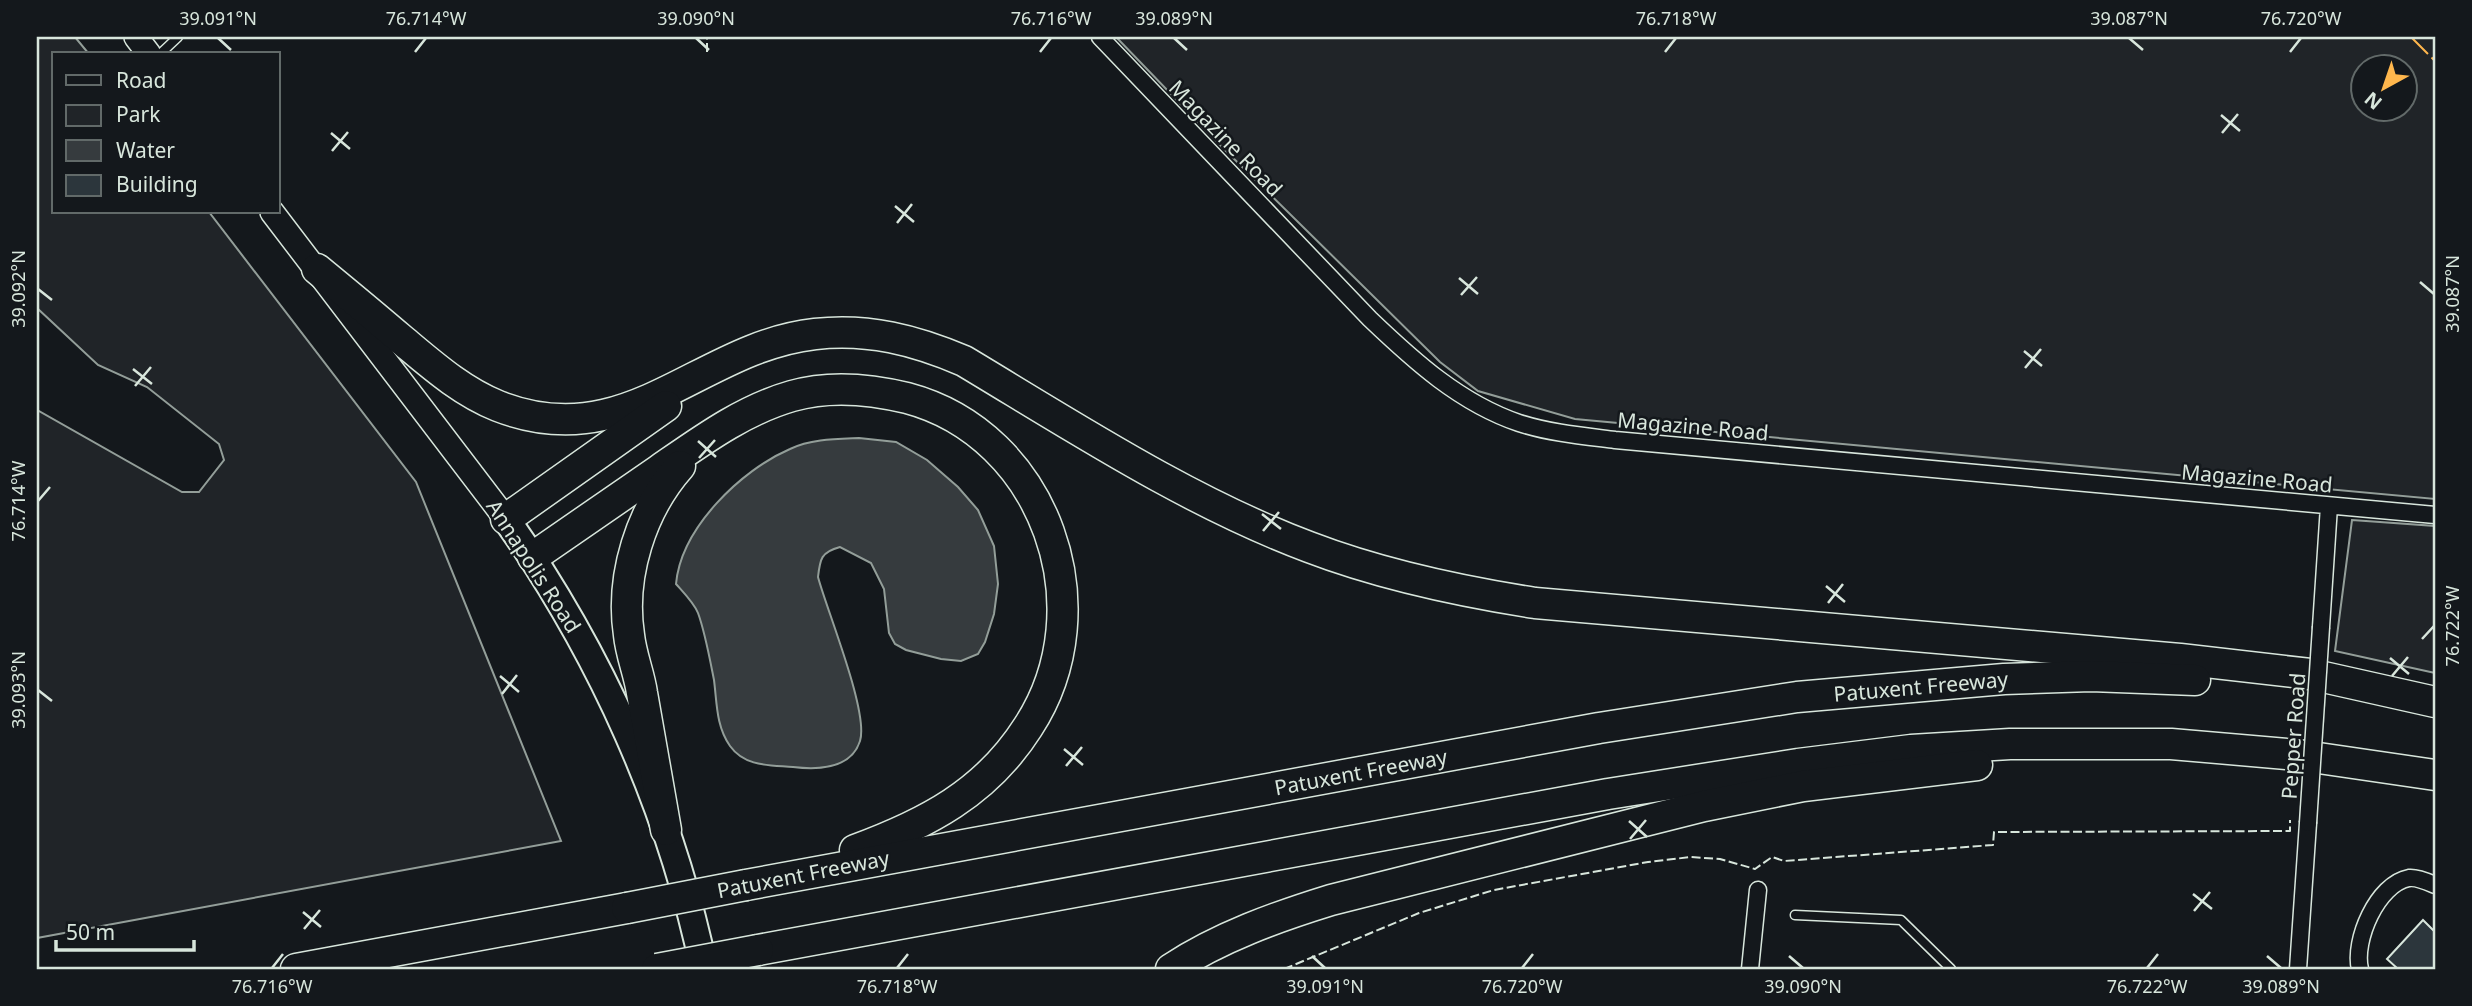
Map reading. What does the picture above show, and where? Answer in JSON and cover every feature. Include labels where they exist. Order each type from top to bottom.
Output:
[{"type":"highway","points":[[317,269],[465,390],[498,406],[533,416],[582,418],[627,409],[653,399],[734,357],[774,343],[814,334],[859,332],[897,337],[964,361],[1179,487],[1237,515],[1308,546],[1410,579],[1475,594],[1535,603],[2093,651],[2310,674],[2435,704]]},
{"type":"highway","points":[[506,519],[734,357]]},
{"type":"highway","points":[[533,557],[706,437],[758,407],[794,395],[858,389],[920,402],[969,426],[1004,456],[1024,480],[1041,511],[1056,548],[1062,586],[1062,625],[1057,657],[1046,690],[1029,726],[982,782],[955,804],[894,836],[760,882]]},
{"type":"highway","points":[[666,830],[641,684],[628,634],[628,584],[647,514],[664,485],[706,437]]},
{"type":"highway","name":"Patuxent Freeway","points":[[296,969],[1585,730],[1797,697],[2004,679],[2091,676],[2178,678],[2308,688],[2435,704]]},
{"type":"highway","points":[[1171,969],[1279,916],[1331,900],[1704,806],[1803,786],[2171,744]]},
{"type":"highway","points":[[657,969],[1608,793],[1911,750],[1998,745],[2171,744],[2298,755],[2435,775]]},
{"type":"main road","points":[[136,37],[147,52]]},
{"type":"main road","name":"Annapolis Road","points":[[274,214],[506,519],[533,557],[599,672],[633,743],[666,830],[693,916],[704,969]]},
{"type":"street","name":"Magazine Road","points":[[1100,37],[1370,319],[1413,360],[1447,386],[1518,423],[1560,433],[1615,440],[2435,515]]},
{"type":"street","name":"Pepper Road","points":[[2298,969],[2329,506]]},
{"type":"street","points":[[2360,969],[2360,945],[2365,928],[2374,907],[2384,895],[2408,878],[2435,885]]},
{"type":"street","points":[[1751,969],[1758,890]]},
{"type":"lane","points":[[162,52],[177,37]]},
{"type":"lane","points":[[1795,915],[1901,920],[1951,969]]},
{"type":"green space","points":[[37,37],[75,37],[87,52],[52,52],[52,214],[211,214],[416,482],[561,841],[37,938],[37,410],[182,492],[199,492],[224,460],[219,444],[147,387],[98,365],[37,308]]},
{"type":"green space","points":[[1116,37],[2435,37],[2435,499],[1575,419],[1478,391],[1440,362],[1223,148]]},
{"type":"green space","points":[[2352,520],[2435,526],[2435,673],[2335,651]]},
{"type":"water","points":[[859,438],[896,442],[927,460],[958,487],[978,510],[994,546],[998,584],[994,614],[978,654],[961,661],[906,650],[895,644],[889,633],[884,589],[871,563],[840,547],[829,551],[821,561],[818,577],[853,685],[861,727],[860,741],[849,757],[832,766],[803,768],[758,764],[736,753],[725,738],[701,621],[694,605],[676,584],[680,563],[701,522],[716,503],[752,471],[806,443]]},
{"type":"building","points":[[2423,920],[2435,932],[2435,969],[2398,969],[2387,959]]},
{"type":"fence","points":[[707,37],[707,52]]},
{"type":"fence","points":[[1284,969],[1419,913],[1494,890],[1648,862],[1691,857],[1720,859],[1755,869],[1772,857],[1784,861],[1993,845],[1994,832],[2290,831],[2290,820]]},
{"type":"power","points":[[2411,37],[2435,61]]}]
